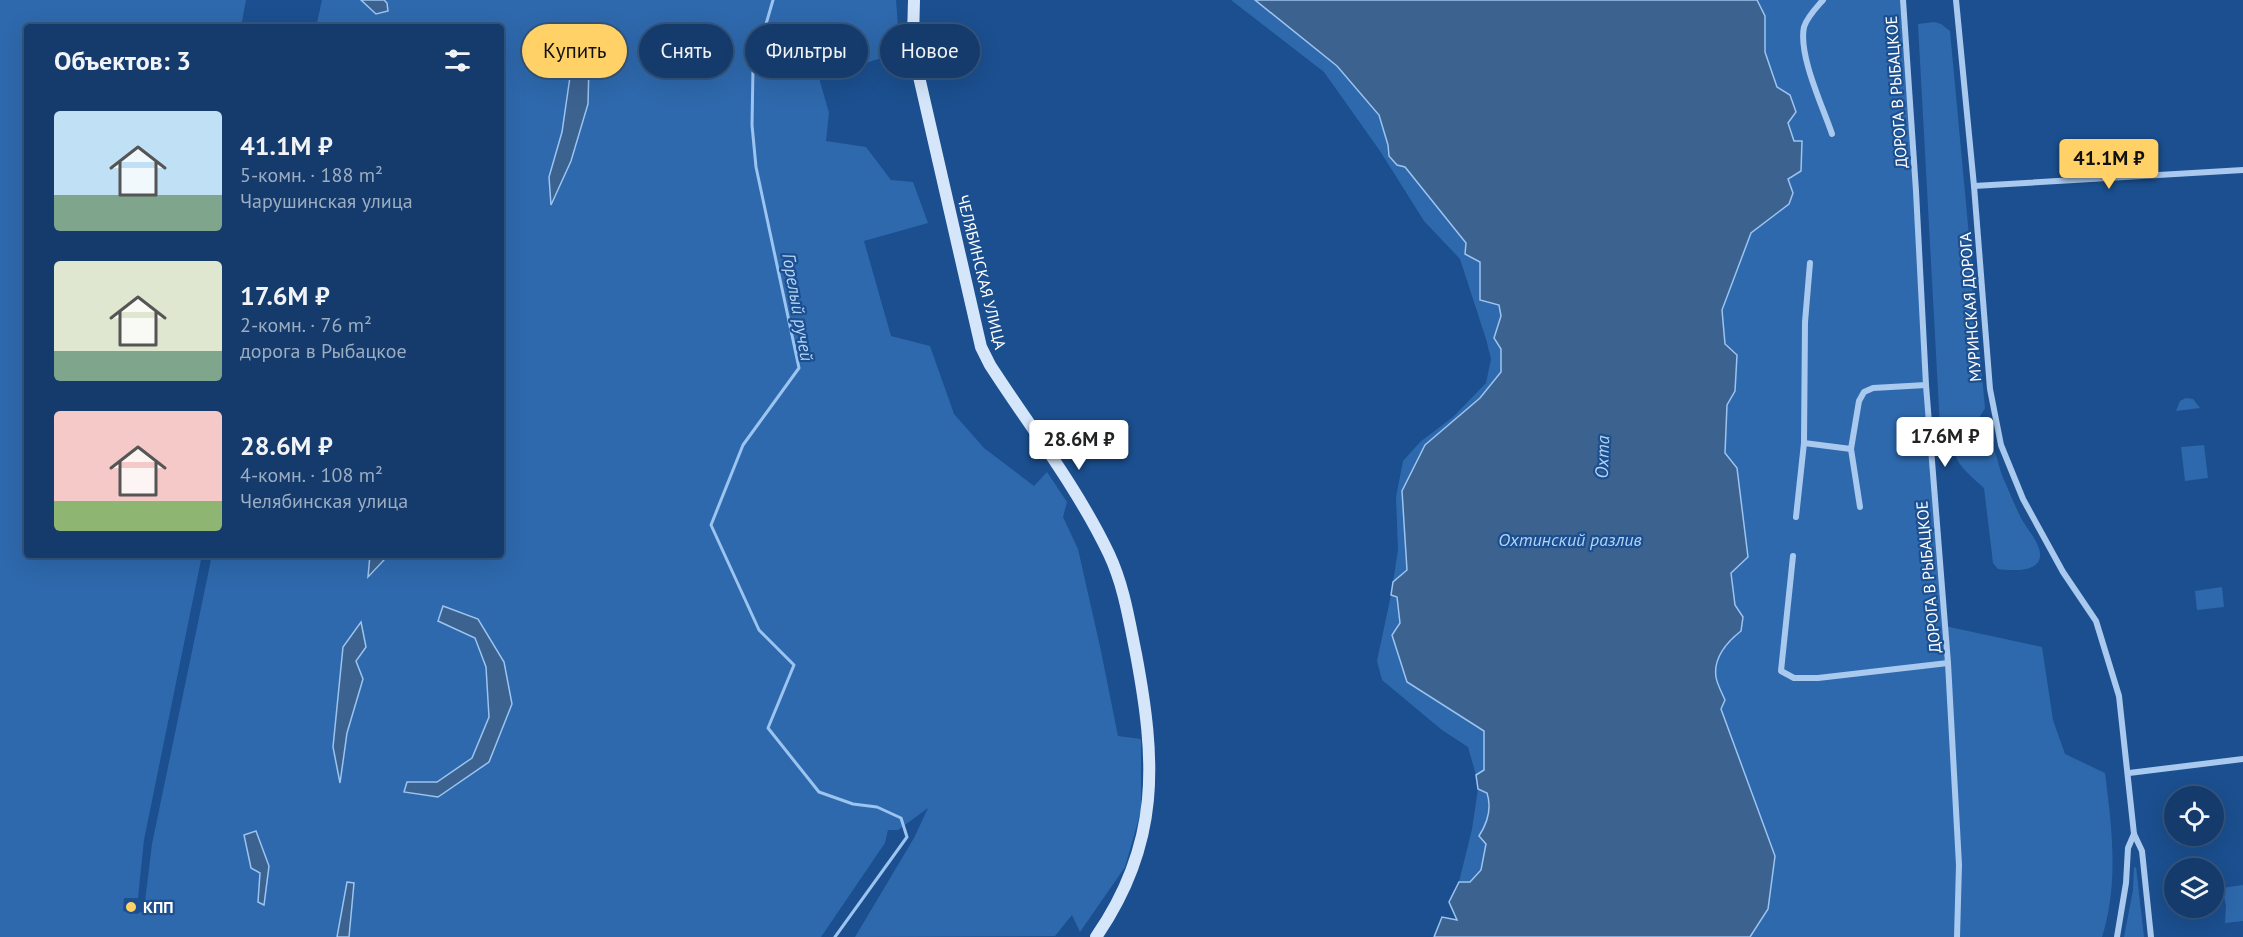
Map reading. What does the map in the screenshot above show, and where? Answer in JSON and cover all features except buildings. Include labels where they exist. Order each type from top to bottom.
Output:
[{"type":"street","name":"ЧЕЛЯБИНСКАЯ УЛИЦА","points":[[914,0],[913,38],[916,68],[981,348],[1091,519],[1117,571],[1126,605],[1146,723],[1149,796],[1147,820],[1134,867],[1115,907],[1096,937]]},
{"type":"street","points":[[1823,0],[1804,27],[1804,40],[1811,78],[1832,134]]},
{"type":"street","name":"ДОРОГА В РЫБАЦКОЕ","points":[[1903,0],[1926,386],[1948,663],[1959,865],[1957,937]]},
{"type":"street","name":"МУРИНСКАЯ ДОРОГА","points":[[1956,0],[1990,389],[2001,445],[2023,499],[2063,572],[2096,621],[2119,696],[2134,834],[2142,851],[2151,937]]},
{"type":"street","points":[[1974,186],[2243,170]]},
{"type":"street","points":[[1796,517],[1804,443],[1805,322],[1810,263]]},
{"type":"street","points":[[1860,507],[1851,449],[1859,401],[1864,392],[1873,388],[1926,386]]},
{"type":"street","points":[[1804,443],[1851,449]]},
{"type":"street","points":[[1793,556],[1781,671],[1794,678],[1818,678],[1948,663]]},
{"type":"street","points":[[2129,773],[2243,759]]},
{"type":"street","name":"МУРИНСКАЯ ДОРОГА","points":[[2117,937],[2127,883],[2128,848],[2134,834]]},
{"type":"shaded area","points":[[0,0],[246,0],[242,24],[24,24],[24,558],[201,558],[144,840],[138,898],[124,898],[123,911],[137,914],[144,910],[152,844],[211,558],[504,558],[504,24],[317,24],[322,0],[896,0],[898,24],[880,24],[880,58],[868,62],[868,24],[745,24],[745,78],[819,78],[829,113],[826,141],[866,147],[891,180],[913,182],[928,223],[864,241],[891,336],[930,346],[954,414],[984,448],[1034,486],[1047,472],[1067,502],[1063,517],[1078,549],[1118,736],[1141,739],[1141,811],[1125,867],[1080,932],[1072,915],[1055,936],[855,937],[914,838],[928,808],[898,830],[888,830],[885,843],[821,937],[0,937]]},
{"type":"shaded area","points":[[1231,0],[1255,0],[1337,66],[1379,115],[1389,156],[1405,166],[1466,243],[1465,254],[1480,262],[1480,300],[1499,305],[1502,316],[1494,338],[1501,349],[1501,372],[1480,398],[1425,445],[1402,491],[1407,570],[1393,582],[1398,550],[1396,497],[1403,461],[1420,442],[1453,417],[1486,383],[1491,359],[1486,339],[1460,259],[1424,221],[1380,151],[1324,72]]},
{"type":"shaded area","points":[[1757,0],[1900,0],[1945,626],[2042,647],[2053,720],[2065,754],[2105,773],[2112,835],[2112,876],[2111,896],[2102,937],[1750,937],[1768,909],[1721,708],[1725,700],[1716,677],[1719,657],[1731,640],[1741,631],[1743,617],[1735,605],[1731,573],[1737,468],[1725,454],[1727,405],[1735,391],[1725,344],[1722,310],[1751,232],[1789,204],[1787,179],[1794,141],[1787,123],[1790,95],[1777,87],[1765,52],[1765,16]]},
{"type":"shaded area","points":[[1934,22],[1950,31],[1985,408],[1977,420],[1972,423],[1940,427],[1918,24]]},
{"type":"shaded area","points":[[2186,398],[2193,399],[2200,408],[2176,411],[2180,401]]},
{"type":"shaded area","points":[[1978,436],[1985,439],[1993,448],[2001,473],[2021,518],[2038,546],[2039,561],[2034,566],[2021,570],[1998,569],[1993,563],[1984,488],[1962,467],[1957,460],[1956,453],[1958,446]]},
{"type":"shaded area","points":[[2204,445],[2208,478],[2185,481],[2181,447]]},
{"type":"shaded area","points":[[2222,587],[2224,607],[2197,610],[2195,591]]},
{"type":"shaded area","points":[[1391,595],[1397,597],[1407,682],[1484,730],[1484,770],[1476,775],[1468,747],[1442,730],[1382,680],[1377,661]]},
{"type":"shaded area","points":[[1478,789],[1487,793],[1489,804],[1487,820],[1479,836],[1486,844],[1481,871],[1470,882],[1459,882],[1472,829]]},
{"type":"shaded area","points":[[2136,867],[2144,937],[2124,937],[2133,890],[2134,868]]},
{"type":"shaded area","points":[[2243,885],[2243,921],[2225,923],[2224,888]]},
{"type":"water","points":[[361,0],[384,0],[388,11],[376,14]]},
{"type":"water","name":"Охтинский разлив","points":[[1255,0],[1757,0],[1765,16],[1765,52],[1777,87],[1790,95],[1796,112],[1788,123],[1794,141],[1802,141],[1801,171],[1788,179],[1793,193],[1789,204],[1751,233],[1722,310],[1725,344],[1737,355],[1735,391],[1727,405],[1725,453],[1737,468],[1748,557],[1731,573],[1735,605],[1743,617],[1741,631],[1726,645],[1719,657],[1716,677],[1725,700],[1721,709],[1775,856],[1768,909],[1750,937],[1434,937],[1442,917],[1457,920],[1449,902],[1459,882],[1470,882],[1481,870],[1486,844],[1479,836],[1487,820],[1489,804],[1487,793],[1478,789],[1476,775],[1484,770],[1484,731],[1407,682],[1392,635],[1400,623],[1397,597],[1391,595],[1393,582],[1407,570],[1402,491],[1425,445],[1480,398],[1501,372],[1501,349],[1494,338],[1501,316],[1499,305],[1480,300],[1480,262],[1465,254],[1466,243],[1405,167],[1397,165],[1389,156],[1379,115],[1337,66]]},
{"type":"water","points":[[570,78],[589,78],[588,104],[571,161],[551,205],[549,177],[562,132]]},
{"type":"water","points":[[370,558],[384,558],[384,560],[368,577]]},
{"type":"water","points":[[443,606],[478,619],[504,662],[512,704],[489,762],[438,797],[404,792],[407,782],[437,782],[472,758],[489,717],[486,667],[475,638],[438,621]]},
{"type":"water","points":[[361,622],[366,647],[356,661],[363,679],[347,733],[340,783],[333,747],[343,647]]},
{"type":"water","points":[[256,831],[269,866],[264,905],[258,902],[260,873],[251,868],[244,835]]},
{"type":"water","points":[[347,882],[354,883],[349,937],[337,937]]},
{"type":"waterway","name":"Горелый ручей","points":[[773,0],[753,69],[752,125],[756,167],[799,368],[743,445],[711,525],[759,630],[794,665],[768,728],[819,792],[853,804],[877,807],[901,818],[907,837],[835,937]]},
{"type":"place","name":"КПП","points":[[131,907]]},
{"type":"water label","name":"Охта","points":[[1602,457]]}]
